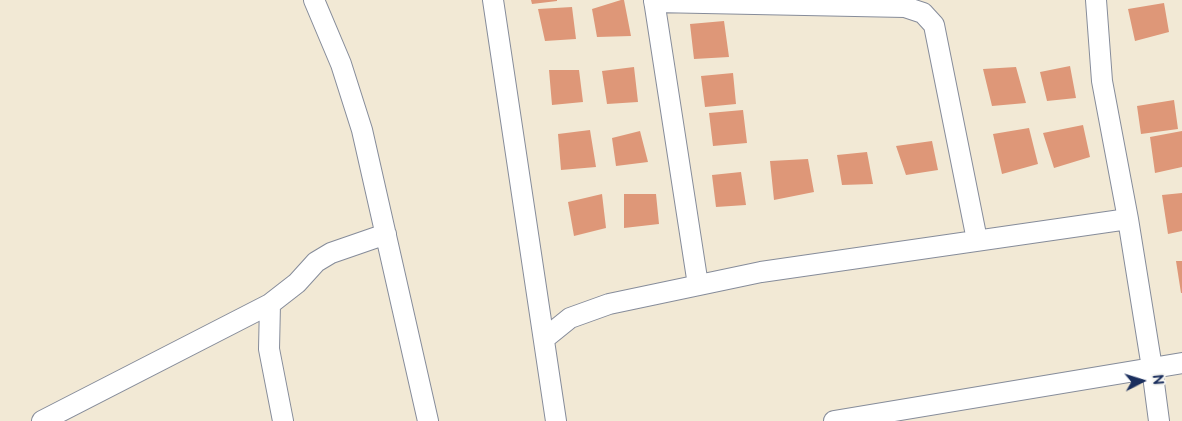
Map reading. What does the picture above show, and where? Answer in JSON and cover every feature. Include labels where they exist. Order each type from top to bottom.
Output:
[{"type":"street","points":[[314,0],[341,64],[362,130],[428,421]]},
{"type":"street","points":[[493,0],[556,421]]},
{"type":"street","points":[[1096,0],[1102,80],[1128,219],[1159,421]]},
{"type":"street","points":[[698,285],[654,1],[905,7],[923,13],[934,25],[977,240]]},
{"type":"street","points":[[544,340],[570,318],[609,304],[698,285],[761,272],[1128,219]]},
{"type":"street","points":[[42,421],[270,304],[297,283],[316,262],[331,252],[386,234]]},
{"type":"street","points":[[270,304],[269,349],[283,421]]},
{"type":"street","points":[[834,421],[1182,363]]},
{"type":"building","points":[[531,0],[557,0],[557,1],[532,4]]},
{"type":"building","points":[[624,0],[631,36],[597,37],[592,9]]},
{"type":"building","points":[[1164,3],[1169,32],[1135,41],[1128,9]]},
{"type":"building","points":[[572,7],[576,39],[545,41],[538,9]]},
{"type":"building","points":[[724,21],[729,57],[694,59],[690,24]]},
{"type":"building","points":[[1070,66],[1076,98],[1047,101],[1040,72]]},
{"type":"building","points":[[634,67],[638,102],[607,104],[602,71]]},
{"type":"building","points":[[1016,67],[1026,103],[992,106],[983,69]]},
{"type":"building","points":[[549,70],[579,70],[583,102],[552,105]]},
{"type":"building","points":[[733,73],[736,104],[705,107],[701,76]]},
{"type":"building","points":[[1174,100],[1178,129],[1141,134],[1137,106]]},
{"type":"building","points":[[743,110],[747,143],[713,146],[709,113]]},
{"type":"building","points":[[1083,125],[1090,157],[1054,168],[1043,133]]},
{"type":"building","points":[[1029,128],[1038,164],[1002,174],[993,134]]},
{"type":"building","points":[[590,130],[596,167],[561,170],[558,134]]},
{"type":"building","points":[[640,131],[648,162],[616,166],[612,138]]},
{"type":"building","points":[[1182,131],[1182,167],[1155,173],[1150,137]]},
{"type":"building","points":[[932,141],[938,170],[906,175],[896,146]]},
{"type":"building","points":[[867,152],[873,184],[842,185],[837,155]]},
{"type":"building","points":[[808,159],[814,192],[774,200],[770,161]]},
{"type":"building","points":[[741,172],[746,205],[716,207],[712,175]]},
{"type":"building","points":[[1182,193],[1182,231],[1168,234],[1162,195]]},
{"type":"building","points":[[602,194],[606,228],[574,236],[568,202]]},
{"type":"building","points":[[624,194],[656,194],[659,224],[624,228]]},
{"type":"building","points":[[1176,261],[1182,261],[1182,293],[1181,293]]}]
